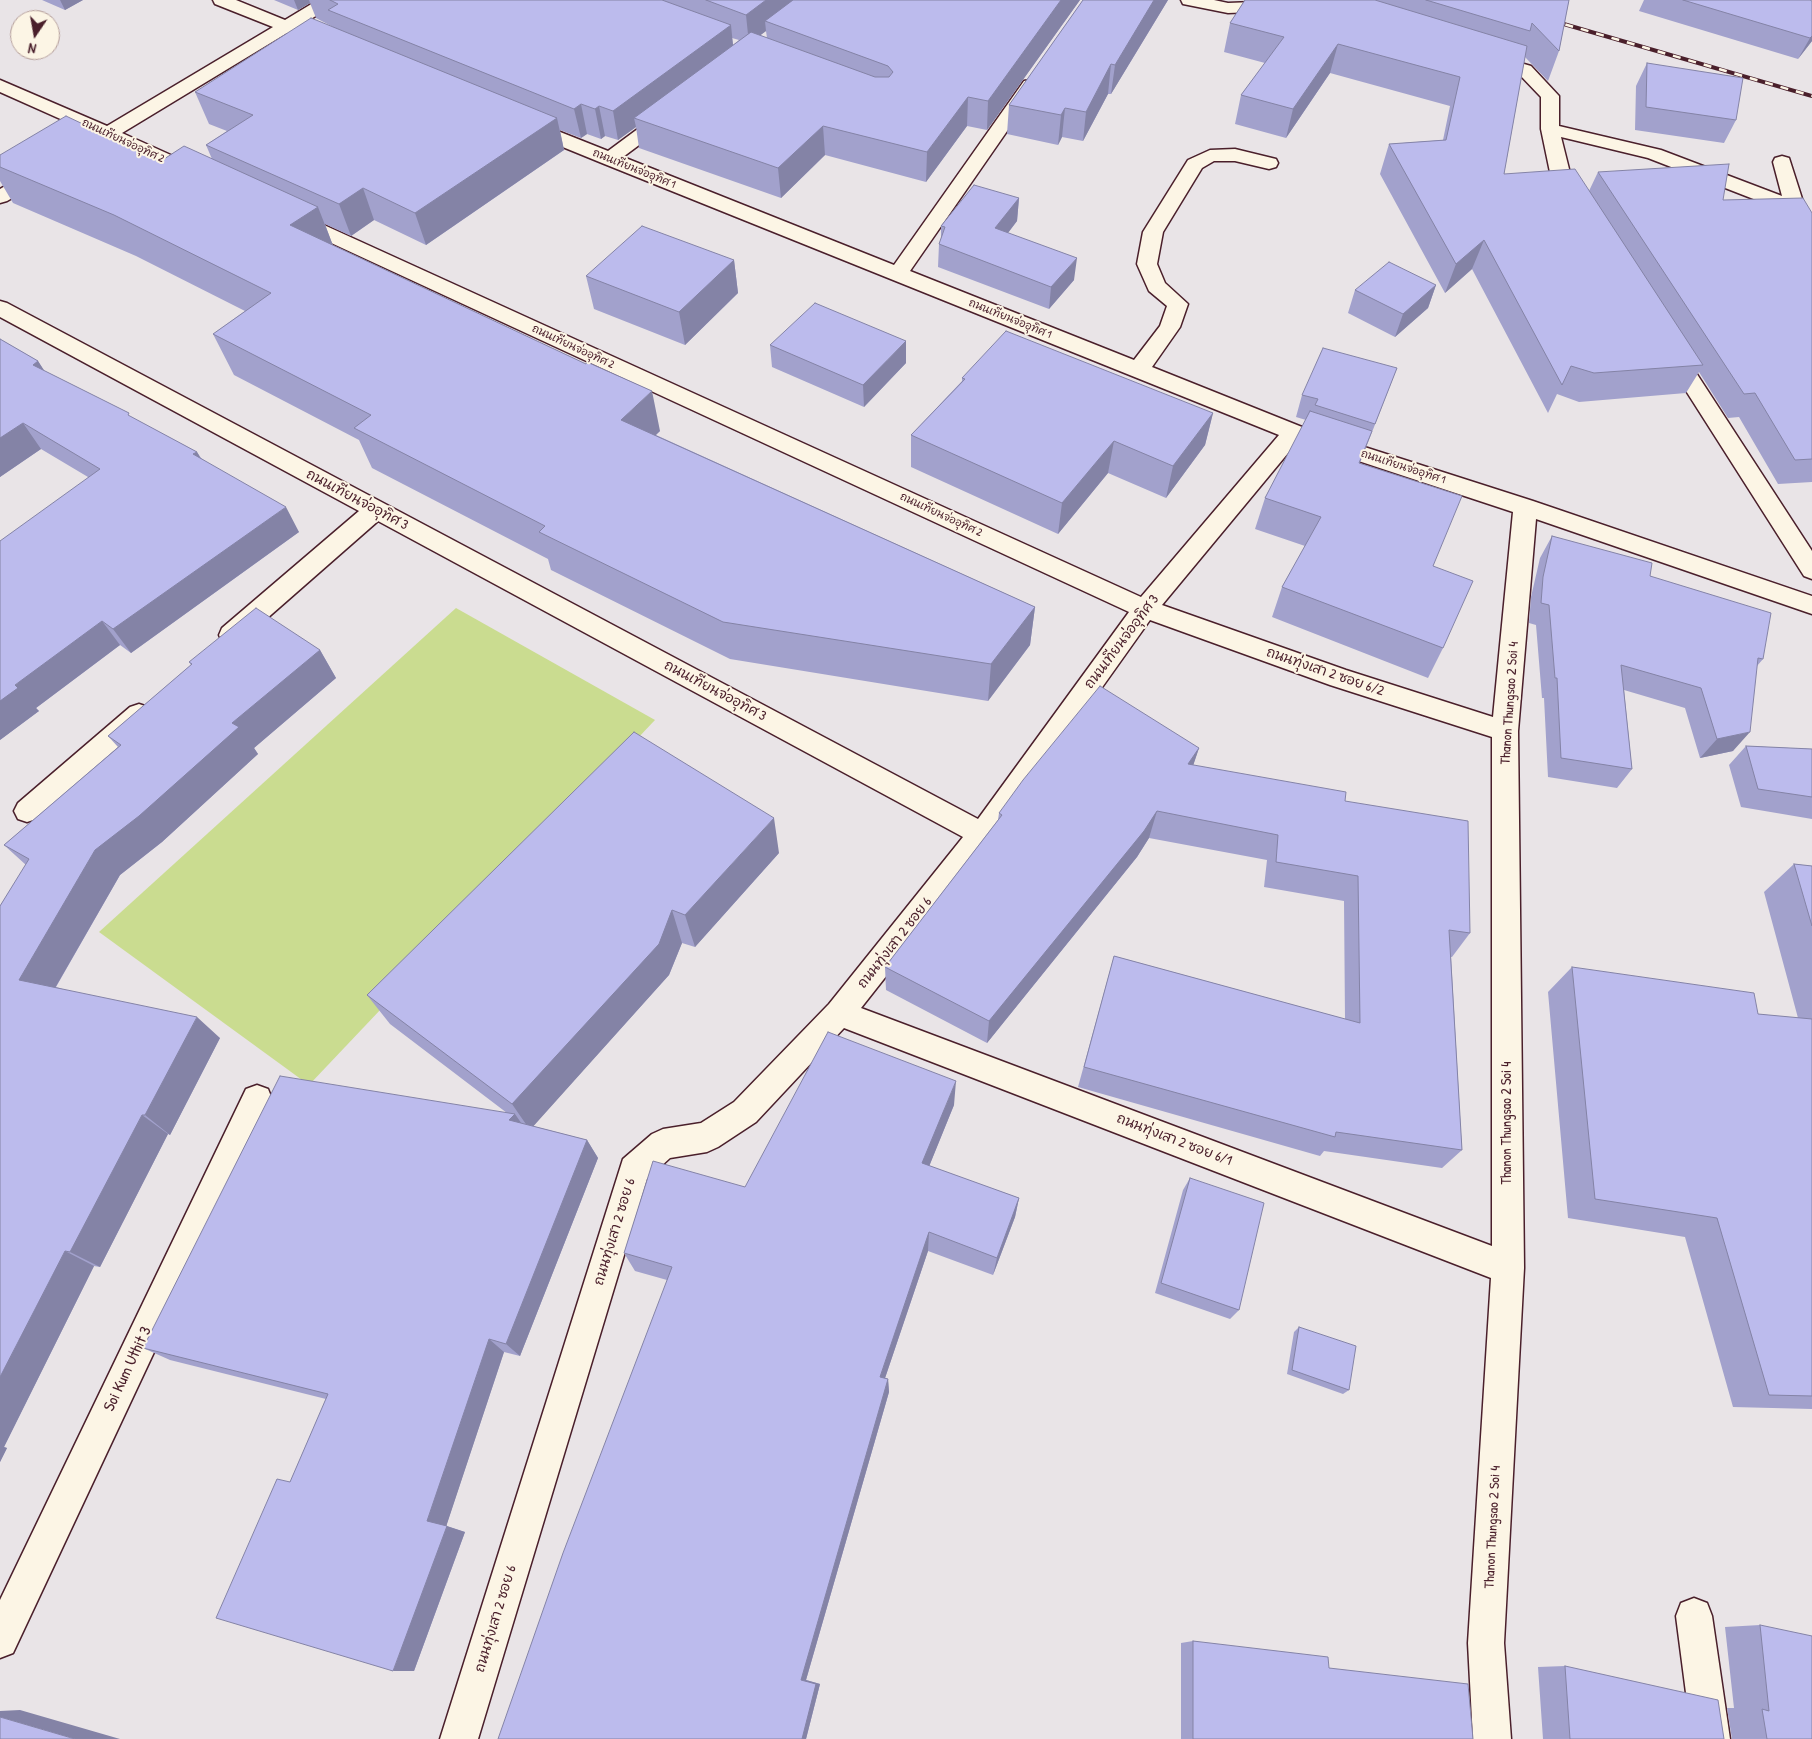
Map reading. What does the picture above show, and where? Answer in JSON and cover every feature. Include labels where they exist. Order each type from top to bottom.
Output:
[{"type":"street","points":[[220,0],[343,50]]},
{"type":"street","points":[[83,148],[330,0]]},
{"type":"street","points":[[1189,0],[1228,8],[1292,5]]},
{"type":"street","points":[[1469,53],[1525,70],[1550,96],[1550,129],[1560,177],[1587,219]]},
{"type":"street","points":[[898,274],[1039,72]]},
{"type":"street","name":"ถนนเทียนจ่ออุทิศ 2","points":[[0,85],[216,183]]},
{"type":"street","points":[[609,159],[680,106]]},
{"type":"street","name":"ถนนเทียนจ่ออุทิศ 1","points":[[508,118],[1294,432],[1526,507],[1812,605]]},
{"type":"street","points":[[1550,129],[1654,154],[1795,208]]},
{"type":"street","points":[[1138,370],[1170,327],[1178,304],[1156,286],[1147,264],[1153,232],[1195,164],[1210,156],[1235,155],[1269,163]]},
{"type":"street","points":[[1782,162],[1795,208],[1812,238]]},
{"type":"street","points":[[0,197],[58,163]]},
{"type":"street","name":"ถนนเทียนจ่ออุทิศ 2","points":[[279,212],[1145,609]]},
{"type":"street","name":"ถนนเทียนจ่ออุทิศ 3","points":[[0,308],[982,834],[1145,609],[1294,432]]},
{"type":"street","points":[[1662,336],[1812,570]]},
{"type":"street","name":"Thanon Thungsao 2 Soi 4","points":[[1492,1739],[1486,1643],[1508,1268],[1505,731],[1526,507]]},
{"type":"street","points":[[212,651],[376,510]]},
{"type":"street","name":"ถนนทุ่งเสา 2 ซอย 6/2","points":[[1145,609],[1339,678],[1505,731]]},
{"type":"street","points":[[27,811],[153,702]]},
{"type":"street","name":"ถนนทุ่งเสา 2 ซอย 6","points":[[459,1739],[634,1170],[663,1144],[707,1137],[745,1112],[840,1013],[982,834]]},
{"type":"street","name":"ถนนทุ่งเสา 2 ซอย 6/1","points":[[840,1013],[1508,1268]]},
{"type":"street","name":"Soi Kum Uthit 3","points":[[0,1640],[257,1099]]},
{"type":"street","points":[[1694,1616],[1711,1739]]},
{"type":"green space","points":[[456,608],[655,720],[309,1085],[99,932]]},
{"type":"building","points":[[330,0],[662,0],[731,25],[613,111],[599,106],[595,109],[581,104],[574,109],[328,10],[338,4]]},
{"type":"building","points":[[706,0],[766,0],[746,15]]},
{"type":"building","points":[[793,0],[1061,0],[988,101],[968,97],[927,152],[823,126],[778,168],[634,118],[751,32],[875,77],[889,77],[893,72],[888,66],[765,21]]},
{"type":"building","points":[[1083,0],[1154,0],[1115,65],[1111,64],[1086,112],[1065,108],[1061,115],[1009,105]]},
{"type":"building","points":[[1245,0],[1375,0],[1527,46],[1504,174],[1575,169],[1703,365],[1594,373],[1571,366],[1562,385],[1484,240],[1456,264],[1389,144],[1446,140],[1460,77],[1338,44],[1293,109],[1241,95],[1284,37],[1230,23]]},
{"type":"building","points":[[1426,0],[1569,0],[1559,51],[1532,23],[1530,31]]},
{"type":"building","points":[[1683,0],[1810,0],[1812,1],[1812,36],[1810,38]]},
{"type":"building","points":[[311,18],[557,118],[415,213],[363,188],[339,204],[206,145],[253,115],[195,92]]},
{"type":"building","points":[[1647,63],[1743,78],[1736,120],[1646,107]]},
{"type":"building","points":[[66,116],[161,161],[184,146],[318,207],[290,225],[586,364],[587,362],[652,391],[621,420],[1035,607],[991,664],[723,622],[539,532],[545,526],[354,428],[371,415],[213,334],[271,293],[114,215],[0,167],[0,155]]},
{"type":"building","points":[[1729,164],[1723,200],[1803,198],[1812,213],[1812,459],[1795,460],[1755,393],[1744,394],[1598,172]]},
{"type":"building","points":[[974,185],[1019,198],[995,228],[1077,258],[1051,287],[939,244],[945,227],[941,226]]},
{"type":"building","points":[[642,226],[734,260],[679,312],[586,276]]},
{"type":"building","points":[[1389,262],[1436,285],[1403,314],[1355,290]]},
{"type":"building","points":[[815,303],[906,341],[863,385],[770,345]]},
{"type":"building","points":[[1006,331],[1213,413],[1173,466],[1114,441],[1062,503],[911,435],[965,379],[962,378]]},
{"type":"building","points":[[0,339],[38,361],[33,365],[129,413],[128,415],[197,452],[193,454],[286,507],[113,629],[102,621],[15,685],[18,688],[0,701],[0,541],[100,469],[23,423],[0,438]]},
{"type":"building","points":[[1323,348],[1397,368],[1375,424],[1315,405],[1318,399],[1302,395]]},
{"type":"building","points":[[1310,411],[1372,431],[1359,463],[1462,496],[1433,566],[1473,581],[1443,648],[1282,587],[1321,517],[1265,498]]},
{"type":"building","points":[[1552,536],[1652,563],[1650,576],[1771,613],[1763,659],[1758,658],[1750,732],[1717,739],[1701,688],[1621,665],[1632,769],[1561,758],[1557,678],[1555,678],[1549,605],[1541,603],[1543,577]]},
{"type":"building","points":[[256,608],[320,650],[232,723],[239,727],[139,816],[95,850],[19,980],[197,1017],[145,1115],[142,1115],[70,1252],[65,1251],[0,1377],[0,906],[29,859],[4,845],[121,745],[108,736],[192,664],[189,662]]},
{"type":"building","points":[[1100,686],[1199,748],[1188,764],[1346,792],[1345,801],[1468,821],[1470,933],[1449,930],[1462,1150],[1336,1132],[1335,1137],[1084,1067],[1114,956],[1360,1023],[1358,876],[1276,862],[1278,835],[1157,811],[1144,831],[989,1021],[885,967],[1002,815],[999,813],[1023,780]]},
{"type":"building","points":[[634,732],[774,818],[685,915],[672,910],[659,944],[512,1104],[367,995]]},
{"type":"building","points":[[1746,746],[1812,749],[1812,797],[1758,789]]},
{"type":"building","points":[[1794,864],[1812,866],[1812,926]]},
{"type":"building","points":[[1572,967],[1754,993],[1758,1014],[1812,1019],[1812,1396],[1769,1395],[1717,1218],[1595,1199]]},
{"type":"building","points":[[828,1032],[956,1081],[922,1163],[1019,1198],[997,1258],[929,1232],[880,1377],[888,1379],[801,1680],[816,1684],[802,1739],[498,1739],[563,1553],[672,1267],[624,1253],[653,1161],[745,1187]]},
{"type":"building","points":[[280,1076],[515,1114],[509,1120],[587,1140],[506,1344],[489,1339],[427,1521],[447,1526],[393,1671],[216,1618],[277,1479],[290,1482],[328,1394],[143,1348]]},
{"type":"building","points":[[1190,1178],[1264,1203],[1239,1310],[1161,1283]]},
{"type":"building","points":[[1299,1327],[1356,1346],[1349,1390],[1292,1370]]},
{"type":"building","points":[[1760,1625],[1812,1636],[1812,1739],[1767,1739],[1762,1709],[1769,1711]]},
{"type":"building","points":[[1193,1641],[1328,1657],[1329,1668],[1468,1684],[1473,1739],[1193,1739]]},
{"type":"building","points":[[1565,1666],[1718,1700],[1724,1739],[1570,1739]]},
{"type":"building","points":[[0,1717],[75,1739],[0,1739]]},
{"type":"railway","points":[[1550,20],[1812,96]]}]
